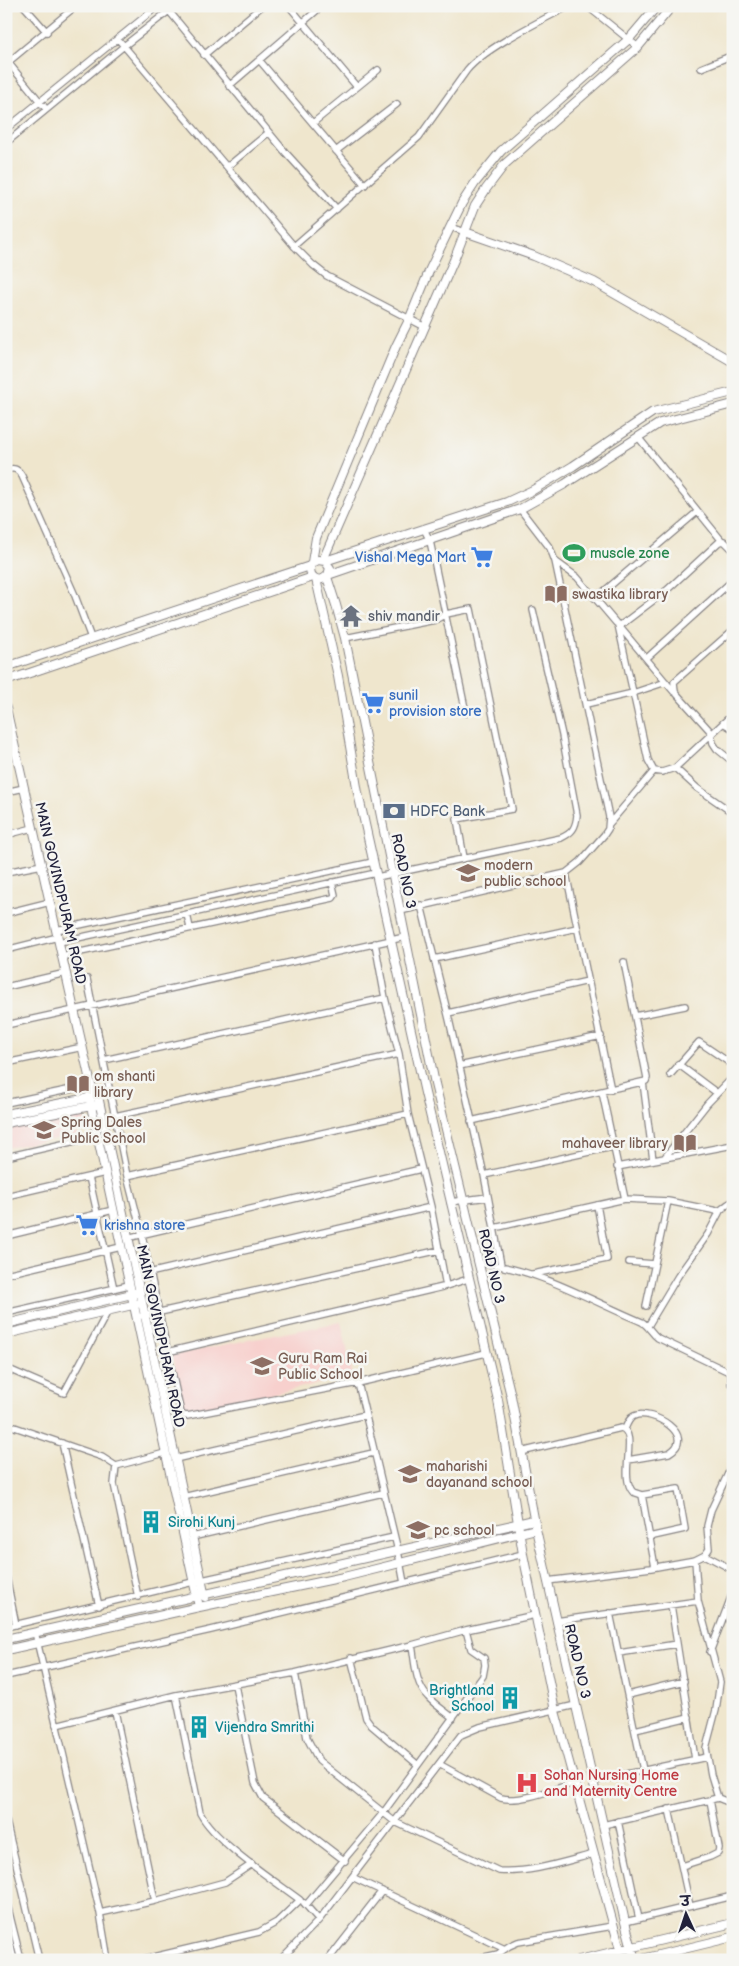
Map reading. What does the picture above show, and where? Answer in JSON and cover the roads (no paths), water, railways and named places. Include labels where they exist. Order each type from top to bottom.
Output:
[{"type":"street","points":[[24,6],[47,32]]},
{"type":"street","points":[[46,109],[7,62],[47,32],[76,6]]},
{"type":"street","points":[[6,129],[158,6]]},
{"type":"street","points":[[6,143],[175,6]]},
{"type":"street","points":[[204,55],[262,6]]},
{"type":"street","points":[[289,6],[357,86]]},
{"type":"street","points":[[229,86],[322,6]]},
{"type":"street","points":[[294,246],[419,137],[475,61],[570,6]]},
{"type":"street","points":[[587,6],[638,47]]},
{"type":"street","points":[[314,578],[310,572],[316,538],[430,269],[475,183],[501,151],[629,40],[657,6]]},
{"type":"street","points":[[324,561],[475,206],[505,164],[638,47],[672,6]]},
{"type":"street","points":[[169,12],[268,132],[337,209]]},
{"type":"street","points":[[118,39],[312,265],[326,276],[425,327]]},
{"type":"street","points":[[701,68],[733,55]]},
{"type":"street","points":[[260,61],[365,185]]},
{"type":"street","points":[[313,123],[378,70]]},
{"type":"street","points":[[336,151],[397,104]]},
{"type":"street","points":[[227,168],[268,132]]},
{"type":"street","points":[[451,227],[534,256],[594,282],[733,362]]},
{"type":"street","points":[[6,667],[311,564],[318,560],[324,561],[507,502],[533,490],[573,466],[653,412],[733,392]]},
{"type":"street","points":[[6,681],[314,578],[328,576],[520,509],[550,493],[664,421],[733,404]]},
{"type":"street","points":[[638,437],[722,541],[727,543],[733,550]]},
{"type":"street","points":[[6,470],[17,469],[22,476],[74,593],[91,638]]},
{"type":"street","points":[[520,509],[550,548],[555,561],[586,704],[609,824]]},
{"type":"street","points":[[596,598],[698,512]]},
{"type":"street","points":[[424,529],[430,541],[466,714]]},
{"type":"street","points":[[618,625],[625,623],[645,608],[722,541]]},
{"type":"street","points":[[324,561],[330,568],[328,576]]},
{"type":"street","points":[[555,561],[577,577],[596,598],[666,682],[711,732],[717,749],[733,762]]},
{"type":"street","name":"ROAD NO 3","points":[[328,576],[345,638],[435,1084],[511,1396],[547,1581],[625,1922],[636,1960]]},
{"type":"street","name":"ROAD NO 3","points":[[314,578],[338,676],[358,793],[373,862],[450,1202],[498,1400],[522,1554],[555,1711],[623,1960]]},
{"type":"street","points":[[648,657],[733,580]]},
{"type":"street","points":[[345,638],[435,620],[446,614],[471,609],[512,808],[457,819],[464,858]]},
{"type":"street","points":[[58,937],[132,926],[332,882],[392,873],[561,838],[569,834],[576,825],[576,815],[562,735],[533,610]]},
{"type":"street","points":[[618,625],[621,646],[634,693],[648,760],[654,771]]},
{"type":"street","points":[[675,692],[674,682],[733,630]]},
{"type":"street","points":[[586,704],[634,693],[666,682]]},
{"type":"street","name":"MAIN GOVINDPURAM ROAD","points":[[6,708],[91,1085],[99,1100],[128,1238],[137,1304],[192,1537],[197,1581]]},
{"type":"street","points":[[654,771],[662,772],[675,768],[711,732],[733,714]]},
{"type":"street","points":[[723,723],[733,729]]},
{"type":"street","points":[[6,754],[16,752]]},
{"type":"street","points":[[675,768],[697,788],[733,813]]},
{"type":"street","points":[[400,911],[566,872],[580,862],[604,835],[609,824],[654,771]]},
{"type":"street","points":[[6,792],[24,788]]},
{"type":"street","points":[[6,835],[33,828]]},
{"type":"street","points":[[6,950],[58,937],[129,914],[373,862]]},
{"type":"street","points":[[6,872],[42,865]]},
{"type":"street","points":[[566,872],[611,1090]]},
{"type":"street","points":[[62,956],[332,898],[335,895],[332,882]]},
{"type":"street","points":[[6,913],[50,902]]},
{"type":"street","points":[[421,905],[460,1066],[484,1175],[501,1265]]},
{"type":"street","points":[[129,914],[132,926]]},
{"type":"street","points":[[187,914],[190,928]]},
{"type":"street","points":[[434,959],[577,928]]},
{"type":"street","points":[[6,1025],[405,937]]},
{"type":"street","points":[[375,943],[385,998],[399,1054],[408,1114],[431,1207],[446,1286]]},
{"type":"street","points":[[472,1120],[611,1090],[643,1082],[647,1078],[624,962]]},
{"type":"street","points":[[6,987],[66,973]]},
{"type":"street","points":[[87,979],[127,1176],[142,1235],[181,1413],[184,1416],[358,1383],[486,1354]]},
{"type":"street","points":[[448,1013],[588,981]]},
{"type":"street","points":[[104,1060],[385,998]]},
{"type":"street","points":[[635,1016],[685,1006]]},
{"type":"street","points":[[733,1006],[731,1012],[733,1016]]},
{"type":"street","points":[[460,1066],[601,1036]]},
{"type":"street","points":[[670,1075],[699,1042],[733,1065]]},
{"type":"street","points":[[6,1063],[83,1047]]},
{"type":"street","points":[[115,1116],[399,1054]]},
{"type":"street","points":[[678,1064],[717,1093]]},
{"type":"street","points":[[665,1157],[733,1076]]},
{"type":"street","points":[[643,1082],[653,1160]]},
{"type":"street","points":[[6,1103],[91,1085]]},
{"type":"street","name":"MAIN GOVINDPURAM ROAD","points":[[91,1085],[90,1098],[97,1136],[129,1285],[135,1294]]},
{"type":"street","points":[[602,1092],[612,1147],[625,1199]]},
{"type":"street","points":[[6,1114],[90,1098],[99,1100]]},
{"type":"street","points":[[6,1123],[91,1106],[99,1100]]},
{"type":"street","points":[[127,1176],[408,1114]]},
{"type":"street","points":[[6,1157],[97,1136]]},
{"type":"street","points":[[617,1167],[733,1145]]},
{"type":"street","points":[[484,1175],[612,1147]]},
{"type":"street","points":[[128,1238],[421,1169]]},
{"type":"street","points":[[6,1196],[105,1173]]},
{"type":"street","points":[[89,1177],[114,1288]]},
{"type":"street","points":[[450,1202],[488,1197]]},
{"type":"street","points":[[494,1228],[625,1199],[668,1201],[720,1211]]},
{"type":"street","points":[[646,1306],[668,1201]]},
{"type":"street","points":[[648,1326],[678,1276],[708,1234],[720,1211],[732,1201]]},
{"type":"street","points":[[533,1274],[607,1259],[596,1205]]},
{"type":"street","points":[[149,1273],[431,1207]]},
{"type":"street","points":[[6,1236],[113,1210]]},
{"type":"street","points":[[6,1274],[121,1247]]},
{"type":"street","points":[[140,1316],[440,1250]]},
{"type":"street","points":[[629,1262],[654,1264]]},
{"type":"street","points":[[478,1263],[501,1265],[533,1274],[648,1326],[651,1332],[658,1338],[731,1373],[733,1385]]},
{"type":"street","points":[[167,1352],[481,1276]]},
{"type":"street","points":[[6,1313],[129,1285]]},
{"type":"street","points":[[6,1324],[135,1294]]},
{"type":"street","points":[[6,1334],[137,1304]]},
{"type":"street","points":[[6,1368],[64,1393],[108,1311]]},
{"type":"street","name":"MAIN GOVINDPURAM ROAD","points":[[140,1316],[165,1453],[203,1606]]},
{"type":"street","points":[[358,1383],[404,1583]]},
{"type":"street","points":[[625,1428],[630,1418],[641,1414],[659,1419],[670,1425],[675,1429],[677,1437],[677,1444],[674,1450],[669,1453],[628,1460]]},
{"type":"street","points":[[175,1459],[365,1415]]},
{"type":"street","points":[[6,1424],[102,1457],[116,1466],[165,1453]]},
{"type":"street","points":[[522,1452],[625,1428]]},
{"type":"street","points":[[625,1428],[628,1433],[627,1482],[633,1492],[642,1495],[678,1489],[685,1529],[650,1537]]},
{"type":"street","points":[[62,1444],[99,1606]]},
{"type":"street","points":[[183,1497],[374,1453]]},
{"type":"street","points":[[547,1581],[655,1567],[695,1560],[705,1555],[709,1549],[707,1526],[711,1510],[733,1463]]},
{"type":"street","points":[[116,1466],[114,1484],[138,1597]]},
{"type":"street","points":[[192,1537],[383,1493]]},
{"type":"street","points":[[642,1495],[655,1567]]},
{"type":"street","points":[[6,1639],[534,1520]]},
{"type":"street","points":[[6,1650],[400,1564],[536,1529]]},
{"type":"street","points":[[6,1627],[138,1597],[197,1581],[394,1537]]},
{"type":"street","points":[[6,1676],[211,1630],[522,1554]]},
{"type":"street","points":[[705,1555],[733,1570]]},
{"type":"street","points":[[695,1560],[698,1602],[710,1652],[719,1678],[720,1690],[706,1748],[718,1798]]},
{"type":"street","points":[[6,1576],[16,1625]]},
{"type":"street","points":[[710,1652],[733,1592]]},
{"type":"street","points":[[556,1621],[698,1602]]},
{"type":"street","points":[[670,1605],[696,1759]]},
{"type":"street","points":[[610,1613],[643,1770]]},
{"type":"street","points":[[56,1726],[176,1695],[296,1672],[535,1615]]},
{"type":"street","points":[[306,1905],[345,1861],[383,1813],[485,1672],[484,1658],[470,1649],[466,1630]]},
{"type":"street","points":[[35,1632],[100,1913],[108,1960]]},
{"type":"street","points":[[618,1653],[678,1644]]},
{"type":"street","points":[[412,1645],[422,1690],[453,1718]]},
{"type":"street","points":[[351,1658],[366,1718],[372,1726],[418,1765]]},
{"type":"street","points":[[296,1672],[307,1738],[313,1752],[326,1767],[395,1822],[499,1871],[518,1872],[531,1870],[594,1854]]},
{"type":"street","points":[[628,1695],[684,1680]]},
{"type":"street","points":[[235,1685],[255,1782],[263,1798],[345,1861]]},
{"type":"street","points":[[176,1695],[200,1813],[211,1830],[300,1900],[319,1920]]},
{"type":"street","points":[[280,1960],[319,1920],[461,1735],[466,1732],[576,1705]]},
{"type":"street","points":[[115,1711],[155,1901]]},
{"type":"street","points":[[635,1730],[689,1717]]},
{"type":"street","points":[[593,1781],[707,1757]]},
{"type":"street","points":[[439,1764],[507,1800],[521,1798],[574,1783]]},
{"type":"street","points":[[603,1825],[718,1798],[733,1804]]},
{"type":"street","points":[[682,1866],[718,1853],[719,1848],[710,1800]]},
{"type":"street","points":[[669,1810],[690,1906]]},
{"type":"street","points":[[6,1820],[39,1960]]},
{"type":"street","points":[[618,1821],[639,1919]]},
{"type":"street","points":[[100,1913],[155,1901],[225,1882],[252,1864]]},
{"type":"street","points":[[352,1877],[505,1949]]},
{"type":"street","points":[[328,1960],[382,1891]]},
{"type":"street","points":[[625,1922],[733,1896]]},
{"type":"street","points":[[6,1900],[21,1960]]},
{"type":"street","points":[[140,1960],[259,1932],[277,1922],[300,1900]]},
{"type":"street","points":[[579,1960],[733,1923]]},
{"type":"street","points":[[472,1960],[498,1954],[520,1941],[613,1926]]},
{"type":"street","points":[[6,1928],[14,1960]]},
{"type":"street","points":[[636,1960],[733,1936]]},
{"type":"street","points":[[671,1960],[675,1951]]},
{"type":"place","name":"muscle zone","points":[[574,553]]},
{"type":"place","name":"Vishal Mega Mart","points":[[482,557]]},
{"type":"place","name":"swastika library","points":[[556,594]]},
{"type":"place","name":"shiv mandir","points":[[351,616]]},
{"type":"place","name":"sunil provision store","points":[[373,703]]},
{"type":"place","name":"HDFC Bank","points":[[394,811]]},
{"type":"place","name":"modern public school","points":[[468,873]]},
{"type":"place","name":"om shanti library","points":[[78,1084]]},
{"type":"place","name":"Spring Dales Public School","points":[[44,1130]]},
{"type":"place","name":"mahaveer library","points":[[685,1143]]},
{"type":"place","name":"krishna store","points":[[87,1225]]},
{"type":"place","name":"Guru Ram Rai Public School","points":[[262,1366]]},
{"type":"place","name":"maharishi dayanand school","points":[[410,1474]]},
{"type":"place","name":"Sirohi Kunj","points":[[151,1522]]},
{"type":"place","name":"pc school","points":[[418,1530]]},
{"type":"place","name":"Brightland School","points":[[510,1698]]},
{"type":"place","name":"Vijendra Smrithi","points":[[199,1727]]},
{"type":"place","name":"Sohan Nursing Home and Maternity Centre","points":[[527,1783]]}]
